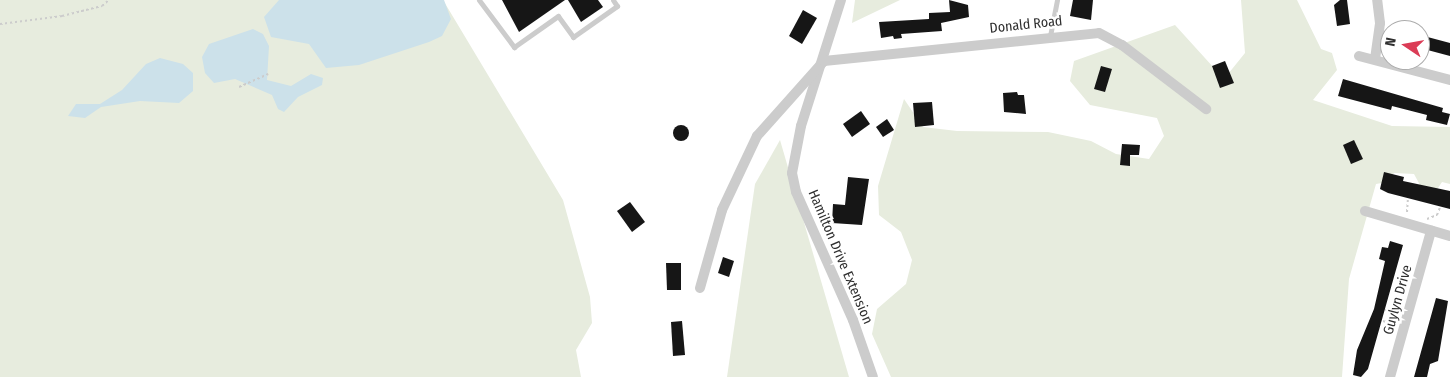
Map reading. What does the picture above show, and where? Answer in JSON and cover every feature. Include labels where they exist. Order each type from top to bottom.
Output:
[{"type":"street","name":"Hamilton Drive Extension","points":[[840,0],[824,61],[801,126],[792,173],[796,192],[853,320],[873,377]]},
{"type":"street","points":[[1375,59],[1380,23],[1377,0]]},
{"type":"street","name":"Donald Road","points":[[824,61],[1050,36],[1099,33],[1122,45],[1206,109]]},
{"type":"street","points":[[1359,56],[1450,80]]},
{"type":"street","name":"Hamilton Drive Extension","points":[[700,288],[722,210],[757,136],[824,61]]},
{"type":"street","points":[[1365,211],[1450,236]]},
{"type":"street","name":"Guylyn Drive","points":[[1390,377],[1431,231]]},
{"type":"lane","points":[[479,0],[514,46],[558,16],[573,37],[617,6],[613,0]]},
{"type":"lane","points":[[1050,36],[1056,0]]},
{"type":"path","points":[[0,24],[71,14],[102,6],[109,0]]},
{"type":"path","points":[[239,87],[268,74]]},
{"type":"path","points":[[1408,199],[1406,210],[1413,216]]},
{"type":"path","points":[[1425,220],[1437,215],[1440,207]]},
{"type":"path","points":[[1386,310],[1391,308],[1395,299]]},
{"type":"path","points":[[1383,321],[1390,323],[1390,335]]},
{"type":"shaded area","points":[[0,0],[443,0],[563,200],[590,297],[592,323],[576,350],[581,377],[0,377]]},
{"type":"shaded area","points":[[855,0],[900,0],[852,23]]},
{"type":"shaded area","points":[[1241,0],[1297,0],[1321,49],[1332,53],[1337,70],[1313,100],[1392,126],[1450,127],[1450,184],[1442,182],[1432,197],[1421,187],[1414,174],[1394,173],[1387,182],[1376,184],[1349,279],[1342,377],[891,377],[872,334],[877,309],[906,284],[912,260],[901,232],[879,215],[878,186],[904,99],[923,127],[957,131],[1048,132],[1091,141],[1116,154],[1149,159],[1164,136],[1157,118],[1090,105],[1070,81],[1074,61],[1175,25],[1224,79],[1245,53]]},
{"type":"shaded area","points":[[780,140],[849,377],[727,377],[755,184]]},
{"type":"water","points":[[279,0],[444,0],[451,19],[442,36],[429,42],[359,65],[326,68],[309,44],[271,37],[264,17]]},
{"type":"water","points":[[253,29],[263,34],[269,46],[267,80],[291,86],[311,74],[323,78],[322,85],[298,97],[284,112],[278,109],[272,95],[235,79],[214,83],[205,73],[202,57],[209,44]]},
{"type":"water","points":[[160,58],[183,64],[193,73],[193,91],[179,103],[140,101],[101,107],[85,118],[68,116],[76,104],[100,104],[122,90],[146,64]]},
{"type":"building","points":[[502,0],[565,0],[519,32]]},
{"type":"building","points":[[568,0],[598,0],[603,7],[581,22]]},
{"type":"building","points":[[949,0],[968,5],[969,17],[941,23],[942,31],[901,34],[902,38],[894,39],[893,36],[881,38],[879,22],[929,19],[929,13],[950,12]]},
{"type":"building","points":[[1073,0],[1093,0],[1091,20],[1070,16]]},
{"type":"building","points":[[1340,0],[1347,0],[1350,24],[1337,26],[1334,5]]},
{"type":"building","points":[[803,10],[817,18],[802,44],[789,36]]},
{"type":"building","points":[[1430,38],[1450,43],[1450,56],[1430,51]]},
{"type":"building","points":[[1225,61],[1234,83],[1220,88],[1212,66]]},
{"type":"building","points":[[1101,66],[1112,69],[1105,92],[1094,89]]},
{"type":"building","points":[[1343,79],[1443,108],[1442,112],[1450,114],[1447,125],[1426,120],[1427,115],[1392,106],[1391,110],[1338,96]]},
{"type":"building","points":[[1017,92],[1018,95],[1024,95],[1026,114],[1004,112],[1003,93]]},
{"type":"building","points":[[932,102],[934,125],[915,127],[913,103]]},
{"type":"building","points":[[861,111],[870,124],[852,137],[843,124]]},
{"type":"building","points":[[887,119],[894,130],[883,137],[876,127]]},
{"type":"building","points":[[681,125],[687,127],[689,133],[687,139],[681,141],[675,139],[673,133],[675,127]]},
{"type":"building","points":[[1354,140],[1363,159],[1351,164],[1343,145]]},
{"type":"building","points":[[1122,144],[1140,145],[1139,155],[1130,155],[1130,166],[1120,165]]},
{"type":"building","points":[[1384,172],[1404,177],[1403,181],[1450,191],[1450,209],[1388,193],[1380,189]]},
{"type":"building","points":[[848,177],[869,179],[862,225],[832,223],[833,204],[845,205]]},
{"type":"building","points":[[630,202],[645,222],[632,232],[617,211]]},
{"type":"building","points":[[1390,241],[1403,245],[1368,369],[1361,377],[1353,375],[1357,350],[1374,309],[1385,261],[1379,259],[1382,247],[1388,248]]},
{"type":"building","points":[[723,257],[734,261],[729,277],[718,273]]},
{"type":"building","points":[[666,263],[681,263],[681,290],[667,290]]},
{"type":"building","points":[[1436,298],[1448,301],[1438,361],[1430,364],[1427,377],[1414,377]]},
{"type":"building","points":[[682,321],[685,355],[673,356],[671,322]]}]
